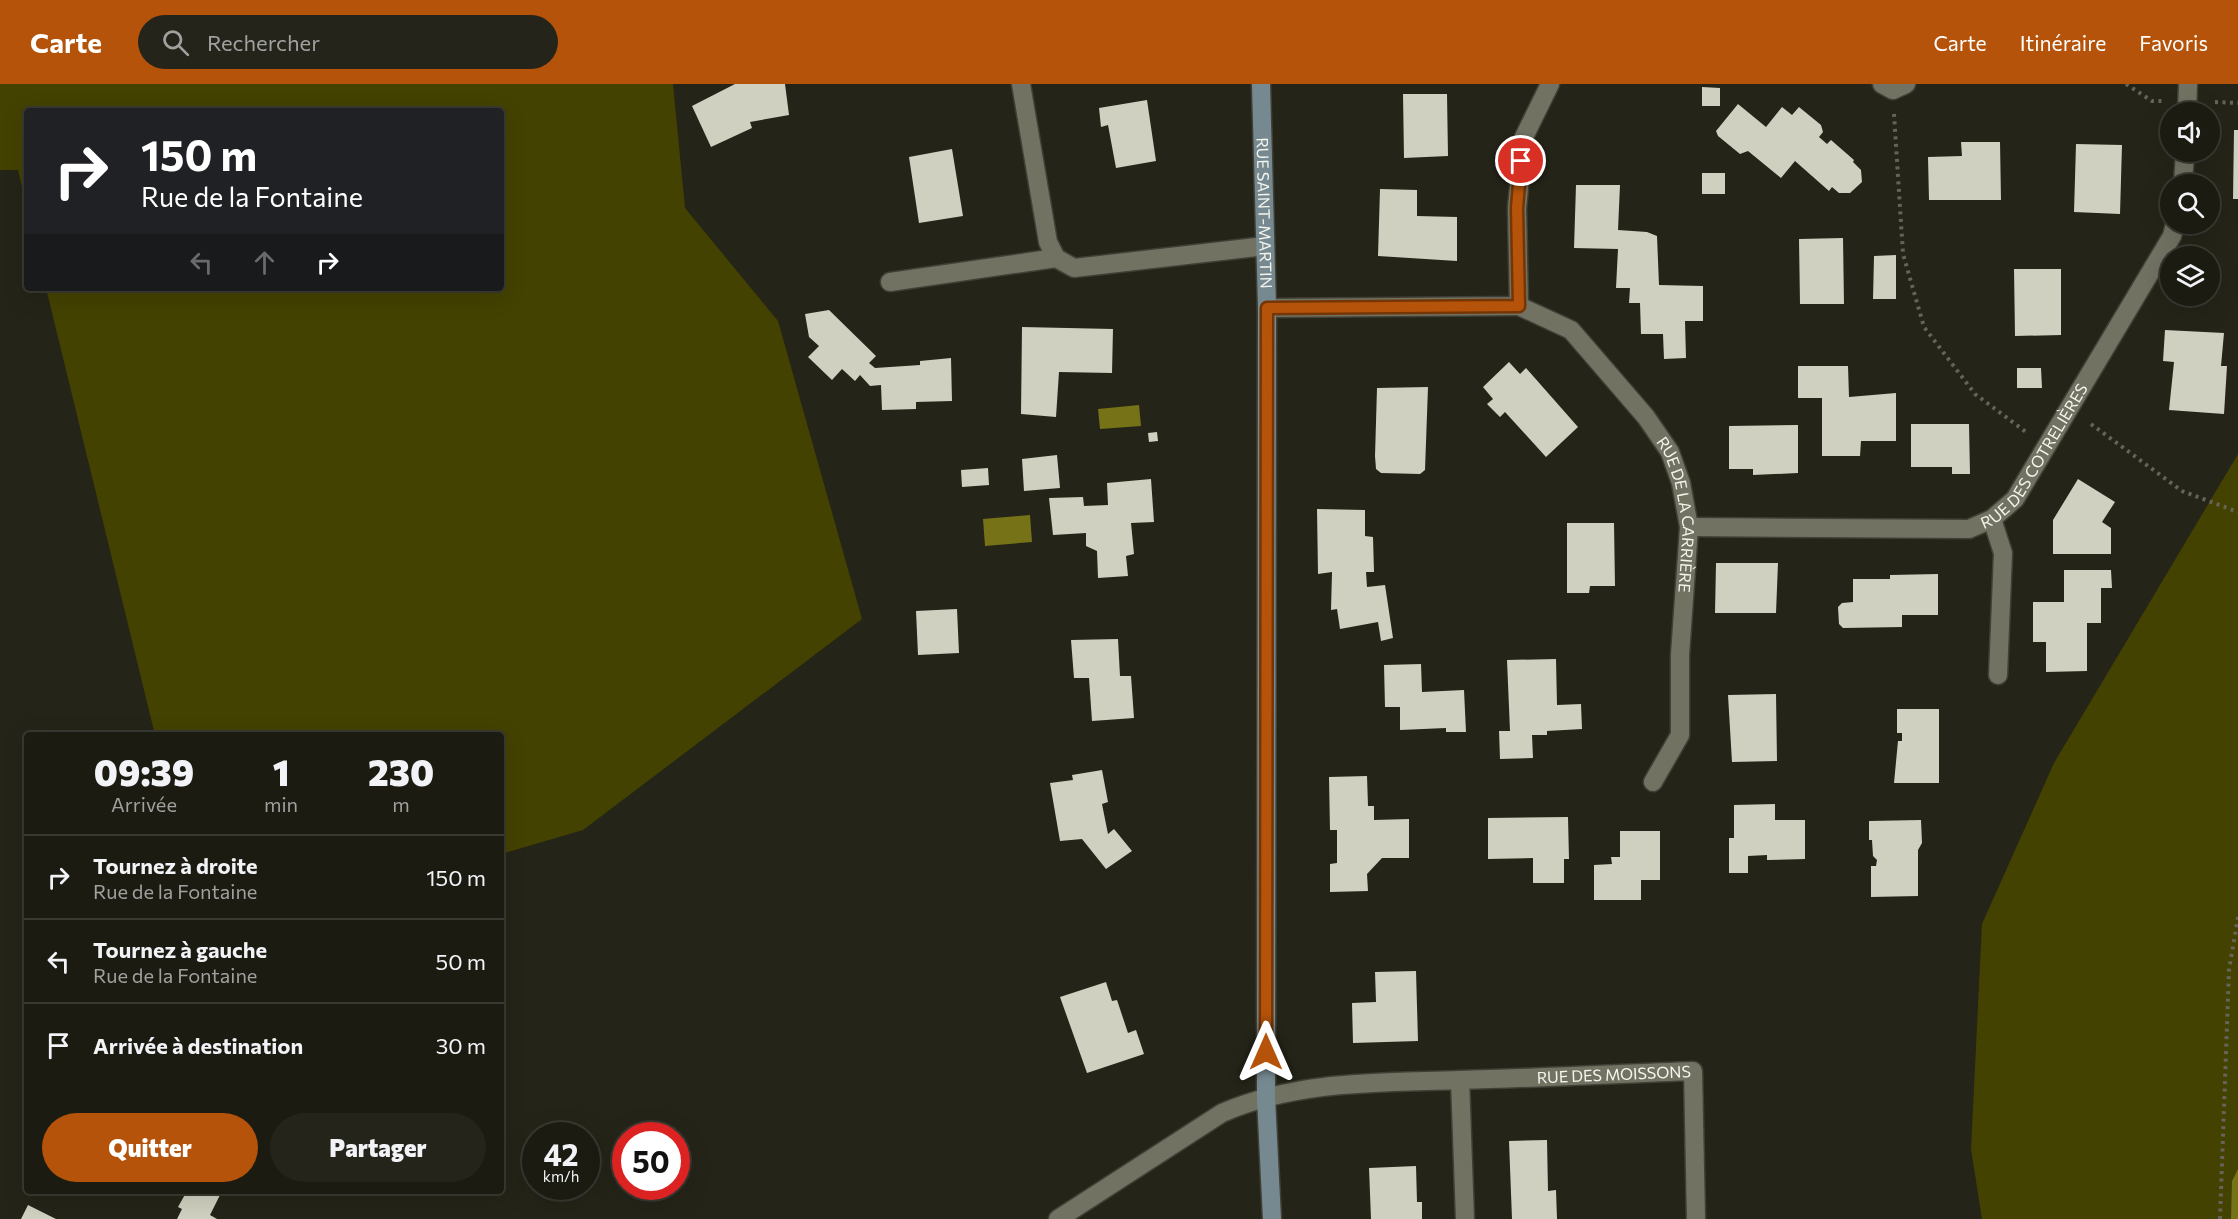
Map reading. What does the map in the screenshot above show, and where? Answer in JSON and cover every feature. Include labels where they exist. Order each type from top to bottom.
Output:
[{"type":"main road","name":"RUE SAINT-MARTIN","points":[[1261,84],[1267,308],[1266,1098],[1272,1219]]},
{"type":"street","points":[[1021,84],[1048,242],[1056,258],[1074,268],[1265,246]]},
{"type":"street","points":[[1267,308],[1519,306],[1517,208],[1524,137],[1550,84]]},
{"type":"street","points":[[2187,84],[2187,102]]},
{"type":"street","name":"RUE DES COTRELIÈRES","points":[[1689,527],[1969,529],[1992,519],[2014,499],[2172,234]]},
{"type":"street","points":[[891,282],[1056,258]]},
{"type":"street","name":"RUE DE LA CARRIÈRE","points":[[1519,306],[1571,330],[1646,417],[1670,452],[1681,483],[1689,527],[1680,655],[1680,735],[1653,782]]},
{"type":"street","points":[[1992,519],[2003,554],[1998,675]]},
{"type":"street","name":"RUE DES MOISSONS","points":[[1058,1219],[1222,1113],[1266,1098],[1352,1082],[1693,1071],[1696,1219]]},
{"type":"street","points":[[1460,1080],[1465,1219]]},
{"type":"path","points":[[1894,86],[1903,254],[1924,327],[1975,394],[2046,447]]},
{"type":"path","points":[[2069,408],[2182,491],[2238,512]]},
{"type":"path","points":[[2220,1219],[2229,970],[2238,917]]},
{"type":"shaded area","points":[[0,84],[673,84],[685,208],[778,321],[862,619],[583,830],[504,853],[504,732],[154,732],[47,291],[504,291],[504,108],[24,108],[24,196],[18,170],[0,170]]},
{"type":"shaded area","points":[[1139,405],[1141,426],[1100,429],[1098,409]]},
{"type":"shaded area","points":[[2238,454],[2238,1219],[1982,1219],[1971,1149],[1982,924],[2054,763]]},
{"type":"shaded area","points":[[1030,515],[1032,542],[985,546],[983,519]]},
{"type":"shaded area","points":[[2238,1169],[2238,1219],[2231,1219],[2232,1181]]},
{"type":"building","points":[[735,84],[785,84],[789,115],[750,122],[752,128],[711,147],[692,106]]},
{"type":"building","points":[[1702,87],[1720,88],[1720,106],[1702,106]]},
{"type":"building","points":[[1403,94],[1447,94],[1448,156],[1404,158]]},
{"type":"building","points":[[1147,100],[1156,161],[1116,168],[1108,125],[1101,127],[1099,108]]},
{"type":"building","points":[[1738,104],[1766,127],[1782,107],[1792,115],[1799,107],[1821,125],[1823,132],[1819,137],[1827,144],[1831,140],[1854,160],[1853,162],[1861,170],[1862,182],[1850,193],[1839,193],[1832,187],[1829,191],[1795,161],[1781,178],[1748,151],[1740,154],[1718,136],[1716,131]]},
{"type":"building","points":[[2234,130],[2238,130],[2238,199],[2233,199]]},
{"type":"building","points":[[1961,142],[2000,142],[2001,200],[1929,200],[1928,157],[1962,156]]},
{"type":"building","points":[[2076,144],[2122,145],[2120,214],[2074,212]]},
{"type":"building","points":[[952,149],[963,216],[919,223],[909,157]]},
{"type":"building","points":[[1702,173],[1725,173],[1725,194],[1702,194]]},
{"type":"building","points":[[1576,185],[1620,185],[1618,230],[1647,232],[1657,236],[1659,285],[1703,286],[1703,321],[1685,321],[1686,358],[1664,359],[1663,334],[1641,334],[1640,303],[1629,303],[1630,288],[1616,288],[1618,249],[1574,248]]},
{"type":"building","points":[[1380,189],[1417,190],[1417,216],[1457,217],[1457,261],[1378,256]]},
{"type":"building","points":[[1843,238],[1844,304],[1800,304],[1799,239]]},
{"type":"building","points":[[1896,255],[1896,299],[1873,299],[1874,256]]},
{"type":"building","points":[[2014,269],[2061,269],[2061,335],[2015,336]]},
{"type":"building","points":[[829,310],[876,356],[869,363],[875,368],[920,365],[920,361],[951,358],[952,401],[916,402],[916,409],[882,410],[881,385],[870,386],[860,375],[855,381],[842,369],[832,380],[808,357],[819,346],[809,337],[805,314]]},
{"type":"building","points":[[1022,327],[1113,329],[1112,373],[1059,372],[1056,417],[1021,414]]},
{"type":"building","points":[[2165,330],[2224,333],[2221,366],[2227,366],[2224,414],[2169,410],[2174,362],[2163,361]]},
{"type":"building","points":[[1509,362],[1520,374],[1526,368],[1578,427],[1546,457],[1505,412],[1500,417],[1487,404],[1493,399],[1483,387]]},
{"type":"building","points":[[1798,366],[1848,366],[1849,397],[1896,393],[1896,441],[1861,441],[1860,456],[1822,456],[1822,398],[1798,398]]},
{"type":"building","points":[[2017,368],[2041,368],[2042,388],[2017,388]]},
{"type":"building","points":[[1428,387],[1425,470],[1420,474],[1381,473],[1376,469],[1375,456],[1377,388]]},
{"type":"building","points":[[1911,424],[1969,424],[1970,474],[1952,474],[1952,467],[1911,467]]},
{"type":"building","points":[[1798,425],[1798,473],[1753,475],[1753,469],[1729,469],[1729,426]]},
{"type":"building","points":[[1157,432],[1158,441],[1149,442],[1148,433]]},
{"type":"building","points":[[1057,455],[1060,488],[1024,491],[1022,459]]},
{"type":"building","points":[[988,468],[989,485],[962,487],[961,470]]},
{"type":"building","points":[[1151,479],[1154,522],[1131,523],[1134,554],[1126,556],[1128,576],[1098,578],[1097,551],[1086,546],[1086,533],[1053,535],[1049,498],[1083,497],[1084,506],[1108,505],[1107,483]]},
{"type":"building","points":[[2078,479],[2115,502],[2102,522],[2111,528],[2111,554],[2053,554],[2053,520]]},
{"type":"building","points":[[1317,509],[1365,510],[1365,536],[1373,537],[1374,572],[1366,572],[1367,587],[1385,585],[1393,638],[1381,641],[1378,622],[1340,629],[1337,609],[1331,610],[1332,572],[1318,574]]},
{"type":"building","points":[[1567,523],[1614,523],[1615,586],[1590,586],[1589,593],[1567,593]]},
{"type":"building","points":[[1716,563],[1778,563],[1776,613],[1715,613]]},
{"type":"building","points":[[2064,570],[2111,570],[2112,588],[2101,588],[2101,623],[2087,623],[2087,671],[2046,672],[2046,642],[2033,642],[2033,602],[2064,602]]},
{"type":"building","points":[[1938,574],[1938,615],[1902,615],[1902,627],[1843,628],[1839,624],[1838,607],[1842,603],[1853,602],[1853,579],[1890,579],[1890,575]]},
{"type":"building","points":[[957,609],[959,653],[918,655],[916,611]]},
{"type":"building","points":[[1118,639],[1120,676],[1131,676],[1134,718],[1092,721],[1089,678],[1074,678],[1071,640]]},
{"type":"building","points":[[1556,659],[1557,705],[1581,704],[1582,729],[1547,731],[1547,735],[1532,735],[1533,758],[1500,759],[1499,731],[1510,731],[1507,660]]},
{"type":"building","points":[[1421,664],[1422,692],[1464,690],[1466,732],[1446,732],[1446,728],[1400,730],[1400,707],[1385,707],[1384,665]]},
{"type":"building","points":[[1776,694],[1777,761],[1732,762],[1728,695]]},
{"type":"building","points":[[1897,709],[1939,709],[1939,783],[1894,783],[1898,741],[1902,741],[1902,733],[1897,733]]},
{"type":"building","points":[[1102,770],[1108,802],[1102,804],[1108,834],[1114,829],[1132,851],[1106,869],[1082,839],[1060,841],[1050,783],[1073,780],[1072,775]]},
{"type":"building","points":[[1367,776],[1368,806],[1374,806],[1374,820],[1409,819],[1409,858],[1382,858],[1367,874],[1368,891],[1330,892],[1330,864],[1337,863],[1337,830],[1330,830],[1329,777]]},
{"type":"building","points":[[1775,804],[1775,820],[1805,820],[1805,859],[1767,860],[1767,855],[1748,856],[1748,873],[1729,873],[1729,838],[1734,838],[1734,805]]},
{"type":"building","points":[[1568,817],[1569,859],[1564,859],[1564,883],[1533,883],[1533,858],[1488,859],[1488,818]]},
{"type":"building","points":[[1921,820],[1922,843],[1918,850],[1918,896],[1871,897],[1871,866],[1876,866],[1877,860],[1873,856],[1872,840],[1869,840],[1869,821]]},
{"type":"building","points":[[1620,831],[1660,831],[1660,880],[1641,880],[1641,900],[1594,900],[1594,865],[1612,864],[1611,857],[1620,857]]},
{"type":"building","points":[[1416,971],[1418,1041],[1353,1043],[1352,1003],[1376,1002],[1375,972]]},
{"type":"building","points":[[1106,982],[1112,1001],[1117,1000],[1128,1033],[1136,1030],[1144,1054],[1087,1073],[1060,997]]},
{"type":"building","points":[[1547,1140],[1548,1191],[1556,1190],[1557,1219],[1512,1219],[1509,1141]]},
{"type":"building","points":[[1416,1166],[1417,1202],[1422,1202],[1422,1219],[1371,1219],[1369,1168]]},
{"type":"building","points":[[185,1194],[220,1194],[210,1215],[217,1219],[177,1219],[182,1209],[178,1207]]},
{"type":"building","points":[[28,1205],[56,1219],[21,1219]]},
{"type":"route","points":[[1266,1052],[1269,658],[1267,308],[1519,306],[1517,208],[1521,161]]}]
